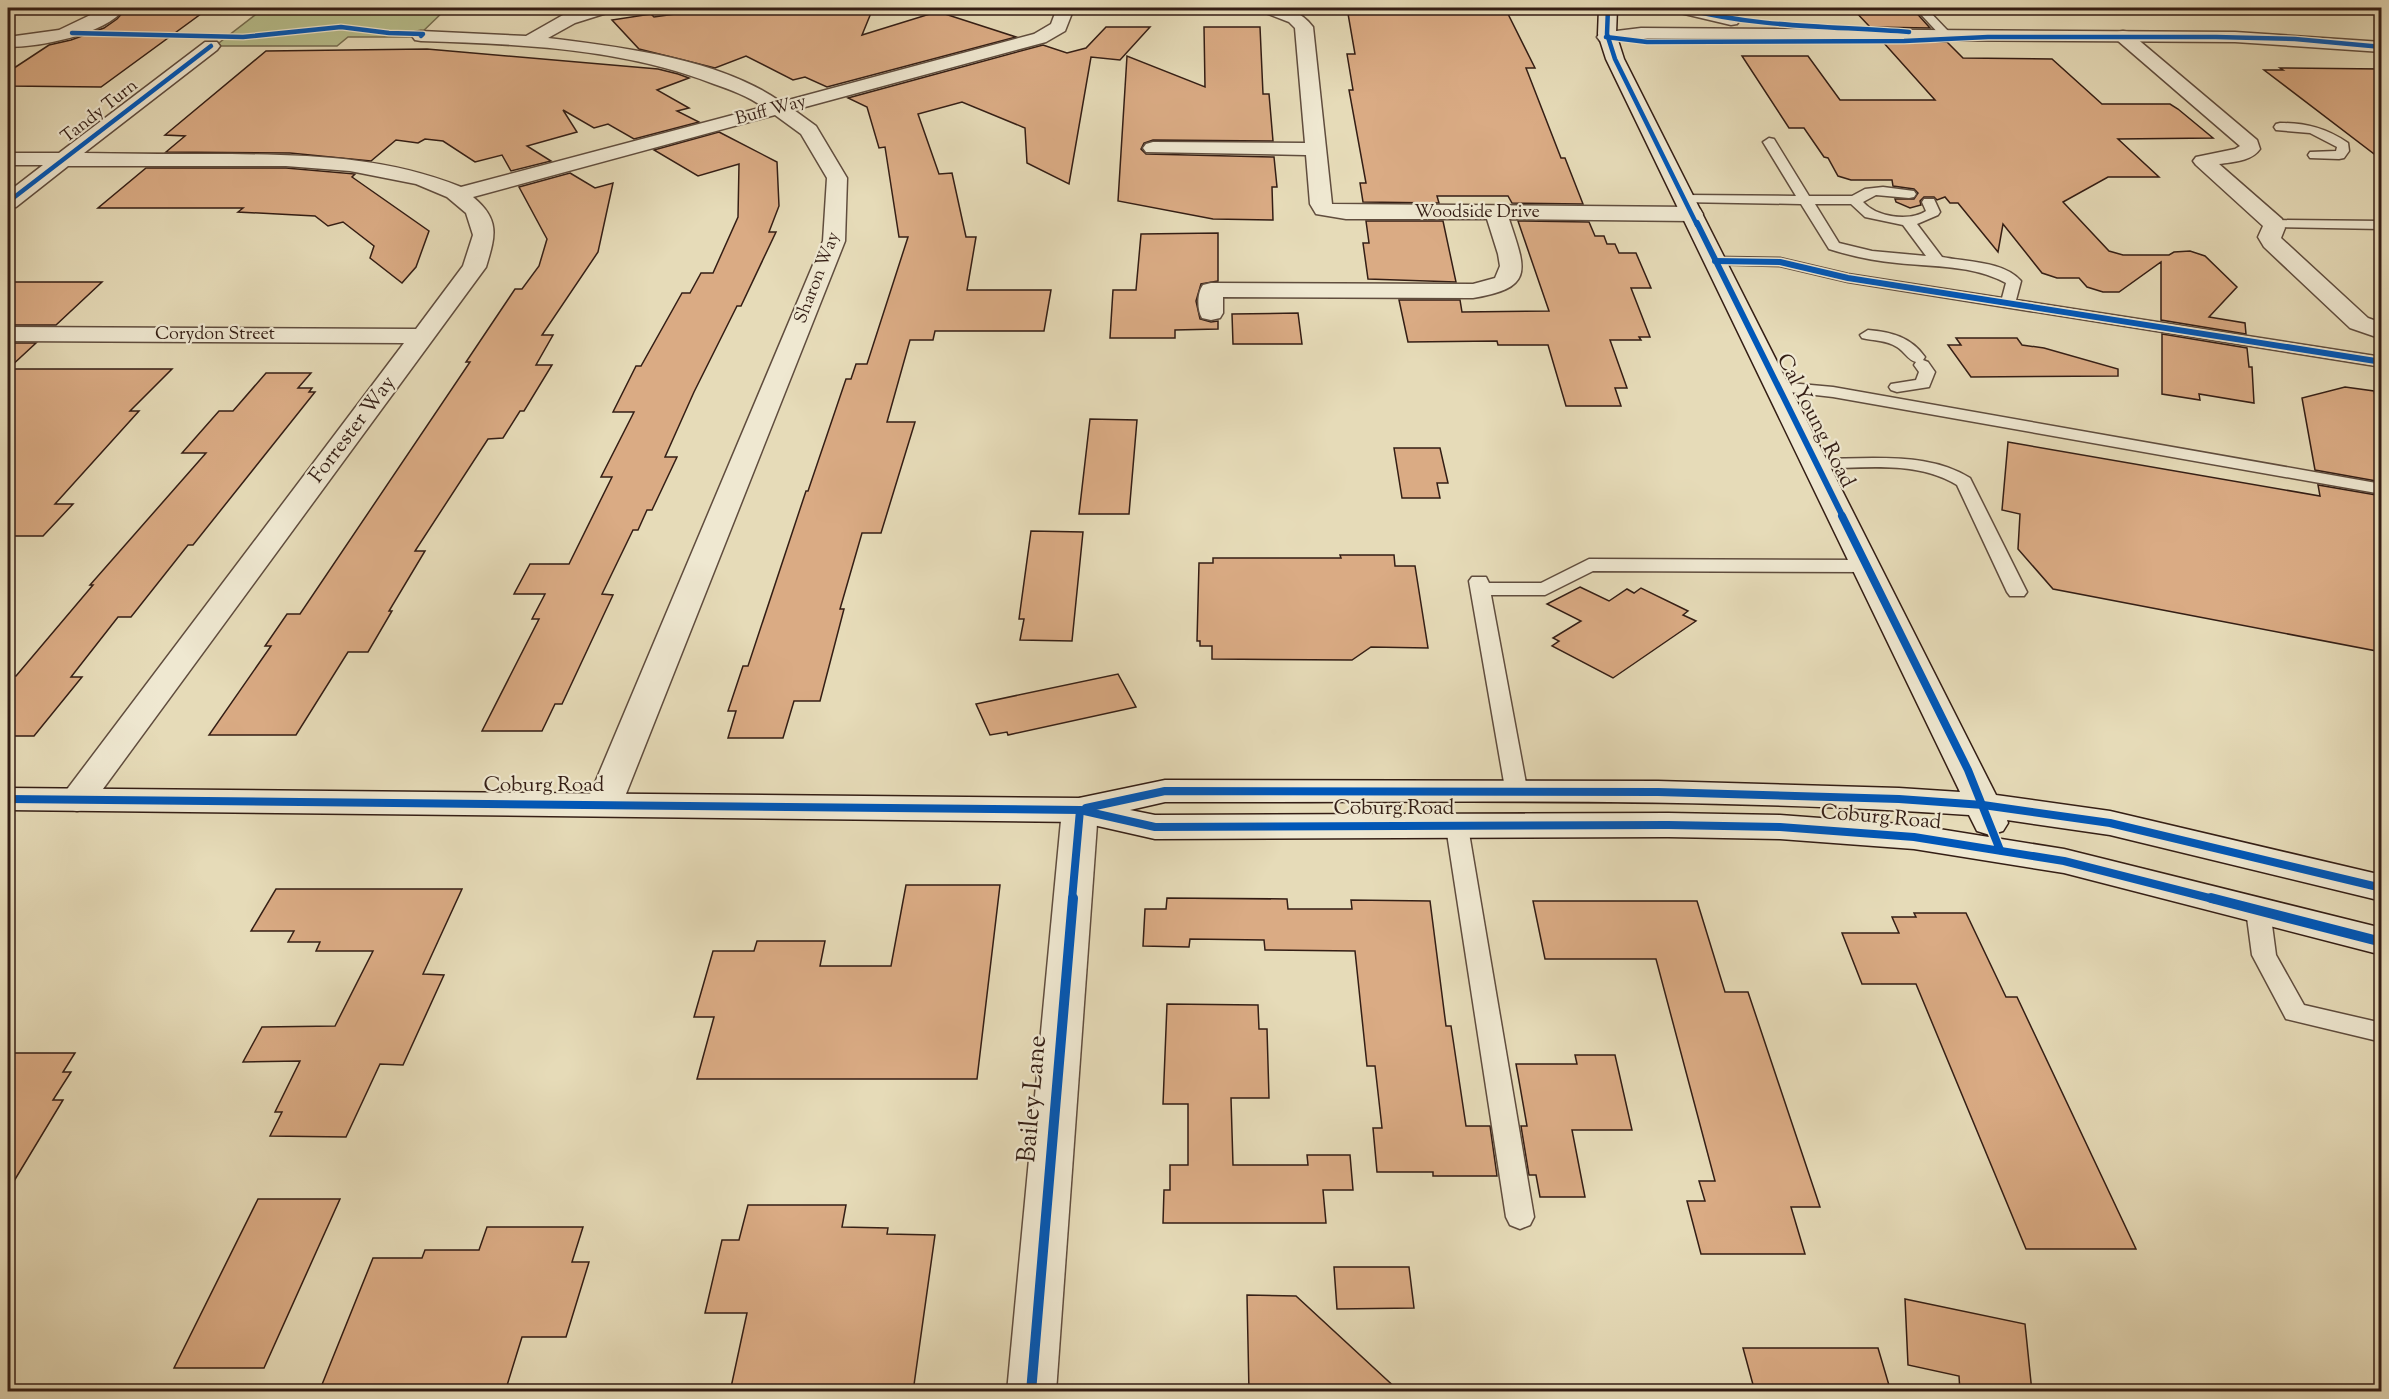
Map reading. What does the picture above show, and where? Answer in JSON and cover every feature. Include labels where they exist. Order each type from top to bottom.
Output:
[{"type":"street","points":[[8,42],[44,39],[72,33],[116,8]]},
{"type":"street","points":[[532,40],[569,19],[604,8]]},
{"type":"street","name":"Buff Way","points":[[460,194],[1040,38],[1059,27],[1065,8]]},
{"type":"street","name":"Woodside Drive","points":[[1277,8],[1295,18],[1304,27],[1321,204],[1328,211],[1496,213],[1688,206]]},
{"type":"street","name":"Cal Young Road","points":[[1608,8],[1606,37],[1968,770],[2000,850]]},
{"type":"street","points":[[1682,8],[1768,26],[1988,37]]},
{"type":"street","points":[[1606,37],[1641,33],[1938,34]]},
{"type":"street","name":"Sharon Way","points":[[421,36],[532,40],[614,50],[682,66],[735,84],[781,108],[808,130],[833,165],[841,193],[839,223],[834,241],[604,804]]},
{"type":"street","points":[[2123,36],[2250,144],[2250,149],[2241,154],[2203,161],[2274,224],[2269,237],[2272,242],[2359,322],[2382,332]]},
{"type":"street","points":[[1606,37],[1647,42],[1904,41],[1988,37],[2253,37],[2382,47]]},
{"type":"street","name":"Tandy Turn","points":[[8,202],[211,46]]},
{"type":"street","points":[[1153,148],[1315,149]]},
{"type":"street","name":"Forrester Way","points":[[8,159],[287,161],[343,164],[391,170],[433,182],[460,194],[479,215],[484,228],[483,248],[474,267],[77,800]]},
{"type":"street","points":[[1211,293],[1491,289],[1503,284],[1512,274],[1496,213]]},
{"type":"street","name":"Corydon Street","points":[[8,334],[423,336]]},
{"type":"street","name":"Coburg Road","points":[[1080,810],[1165,791],[1517,794],[1658,792],[1899,799],[1983,805],[2110,823],[2382,888]]},
{"type":"street","name":"Coburg Road","points":[[8,799],[1080,810],[1155,827],[1656,825],[1780,827],[1914,837],[2064,861],[2382,942]]},
{"type":"street","name":"Bailey Lane","points":[[1031,1392],[1080,810]]},
{"type":"lane","points":[[1920,8],[1938,34]]},
{"type":"lane","points":[[2280,127],[2312,128],[2329,135],[2343,146],[2341,154],[2315,155]]},
{"type":"lane","points":[[1769,142],[1834,246],[1848,251],[1901,259],[1937,261],[1995,270],[2014,281],[2008,303]]},
{"type":"lane","points":[[1688,206],[1804,200],[1857,200],[1863,194],[1873,192],[1909,194]]},
{"type":"lane","points":[[1857,200],[1859,207],[1875,215],[1906,220],[1929,216],[1933,212],[1933,207],[1929,202]]},
{"type":"lane","points":[[1906,220],[1937,261]]},
{"type":"lane","points":[[2274,224],[2382,225]]},
{"type":"lane","points":[[1715,261],[1780,262],[1848,278],[2382,362]]},
{"type":"lane","points":[[1868,335],[1892,337],[1912,349],[1927,372],[1926,381],[1923,384],[1897,387]]},
{"type":"lane","points":[[1778,387],[1833,392],[2382,489]]},
{"type":"lane","points":[[1817,464],[1917,465],[1940,469],[1958,476],[1964,482],[2016,592]]},
{"type":"lane","points":[[1517,794],[1480,585],[1545,589],[1589,565],[1868,566]]},
{"type":"lane","points":[[1457,827],[1520,1217]]},
{"type":"lane","points":[[2258,910],[2264,955],[2295,1012],[2382,1033]]},
{"type":"green space","points":[[264,8],[447,8],[417,37],[348,37],[337,46],[215,46]]},
{"type":"green space","points":[[2139,8],[2381,8],[2382,9],[2142,10]]},
{"type":"building","points":[[127,8],[209,8],[101,87],[8,86],[8,72],[49,45],[104,28]]},
{"type":"building","points":[[1347,8],[1505,8],[1535,68],[1526,68],[1561,158],[1565,158],[1583,204],[1512,203],[1508,196],[1437,196],[1439,203],[1363,202],[1360,183],[1366,183],[1349,90],[1353,90],[1347,54],[1355,54]]},
{"type":"building","points":[[1852,8],[1912,8],[1930,28],[1870,27]]},
{"type":"building","points":[[760,9],[759,12],[871,13],[862,35],[933,13],[945,14],[1016,37],[827,87],[805,77],[793,80],[746,56],[715,68],[639,49],[612,20],[651,14],[654,17],[697,11]]},
{"type":"building","points":[[1106,27],[1150,27],[1120,60],[1091,57],[1069,184],[1027,163],[1025,128],[962,102],[918,114],[939,174],[952,173],[966,237],[976,237],[967,290],[1051,290],[1044,331],[935,331],[933,340],[910,340],[887,422],[915,422],[881,533],[862,533],[840,609],[844,609],[820,701],[794,701],[783,738],[728,738],[736,711],[728,711],[743,666],[748,666],[846,379],[851,379],[856,364],[867,364],[908,237],[899,237],[885,147],[879,148],[867,107],[848,98],[1043,45],[1067,53],[1086,48]]},
{"type":"building","points":[[1204,27],[1260,27],[1263,94],[1269,94],[1273,141],[1153,140],[1144,143],[1141,149],[1146,154],[1274,157],[1277,187],[1272,187],[1273,220],[1213,219],[1118,201],[1127,56],[1205,87]]},
{"type":"building","points":[[1883,42],[1947,42],[1963,58],[2052,59],[2102,104],[2170,104],[2178,109],[2213,138],[2118,139],[2159,177],[2108,177],[2063,202],[2109,251],[2123,255],[2169,255],[2174,252],[2190,251],[2205,256],[2237,287],[2209,317],[2245,323],[2246,334],[2161,320],[2161,262],[2119,292],[2103,292],[2087,287],[2079,278],[2057,278],[2042,273],[2003,224],[1998,252],[1958,203],[1950,203],[1945,197],[1937,200],[1934,197],[1924,197],[1920,201],[1921,205],[1910,208],[1896,202],[1895,199],[1914,199],[1918,193],[1914,189],[1893,186],[1892,180],[1851,180],[1838,176],[1828,158],[1824,157],[1804,128],[1789,128],[1742,56],[1808,56],[1840,100],[1935,100]]},
{"type":"building","points":[[427,49],[658,69],[678,74],[689,78],[657,90],[689,108],[677,111],[699,122],[634,139],[608,124],[594,128],[563,110],[577,132],[527,146],[551,161],[511,171],[502,155],[475,162],[443,141],[425,139],[418,143],[396,140],[371,161],[290,153],[166,152],[185,136],[165,135],[266,51]]},
{"type":"building","points":[[2280,68],[2382,69],[2382,160],[2264,70],[2283,70]]},
{"type":"building","points":[[719,132],[777,162],[779,206],[769,232],[776,232],[741,306],[737,306],[694,392],[665,457],[677,457],[652,510],[647,510],[638,530],[633,530],[602,594],[613,595],[562,704],[555,704],[542,731],[482,731],[539,619],[532,619],[545,594],[514,594],[530,564],[569,564],[612,477],[601,477],[634,412],[613,412],[636,366],[641,366],[682,293],[690,293],[701,273],[713,273],[738,217],[739,164],[698,176],[654,150]]},
{"type":"building","points":[[146,168],[286,168],[355,174],[352,177],[429,231],[416,267],[402,283],[370,258],[374,246],[343,222],[328,226],[315,216],[238,212],[243,208],[98,208]]},
{"type":"building","points":[[570,173],[595,188],[613,183],[598,252],[542,335],[553,335],[536,365],[552,365],[524,411],[520,411],[503,438],[488,439],[415,551],[425,551],[389,611],[392,611],[368,652],[348,652],[296,735],[209,735],[271,646],[265,646],[287,614],[300,614],[470,362],[466,362],[515,289],[522,289],[539,266],[547,239],[519,187]]},
{"type":"building","points":[[1366,221],[1443,221],[1456,282],[1368,279],[1363,243],[1369,243]]},
{"type":"building","points":[[1518,221],[1589,222],[1595,236],[1604,236],[1607,244],[1615,244],[1619,253],[1636,253],[1651,288],[1631,288],[1650,337],[1639,337],[1641,340],[1610,340],[1627,388],[1615,388],[1621,406],[1566,406],[1548,345],[1498,345],[1497,341],[1408,342],[1399,300],[1460,300],[1462,312],[1549,311]]},
{"type":"building","points":[[1218,233],[1218,281],[1201,284],[1196,301],[1200,319],[1218,321],[1218,329],[1175,330],[1175,338],[1110,338],[1113,290],[1136,290],[1141,234]]},
{"type":"building","points":[[8,282],[102,282],[56,325],[8,325]]},
{"type":"building","points":[[1298,313],[1302,344],[1233,344],[1232,314]]},
{"type":"building","points":[[2162,334],[2247,348],[2249,367],[2252,367],[2254,403],[2199,394],[2200,400],[2162,394]]},
{"type":"building","points":[[1956,338],[2017,338],[2022,345],[2044,348],[2118,369],[2118,376],[1971,377],[1948,345],[1961,345]]},
{"type":"building","points":[[8,343],[36,343],[8,369]]},
{"type":"building","points":[[8,369],[172,369],[130,411],[139,411],[55,504],[73,504],[43,536],[8,536]]},
{"type":"building","points":[[266,373],[311,373],[298,388],[312,388],[309,392],[315,392],[193,545],[188,545],[131,617],[118,617],[71,677],[82,677],[34,736],[8,736],[8,676],[16,676],[93,585],[90,585],[206,453],[182,453],[219,411],[233,411]]},
{"type":"building","points":[[2345,387],[2374,391],[2382,430],[2382,482],[2315,470],[2302,398]]},
{"type":"building","points":[[1090,419],[1137,420],[1129,514],[1079,514]]},
{"type":"building","points":[[2008,442],[2320,496],[2318,485],[2382,496],[2382,652],[2053,589],[2018,549],[2020,514],[2002,510]]},
{"type":"building","points":[[1394,448],[1440,448],[1448,483],[1437,483],[1440,498],[1402,498]]},
{"type":"building","points":[[1031,531],[1083,532],[1072,641],[1020,640],[1024,619],[1019,619]]},
{"type":"building","points":[[1340,555],[1394,555],[1395,566],[1415,566],[1428,648],[1371,647],[1352,660],[1212,659],[1212,646],[1200,646],[1200,641],[1197,641],[1199,563],[1213,563],[1213,558],[1341,558]]},
{"type":"building","points":[[1580,587],[1609,601],[1627,589],[1634,593],[1641,588],[1688,611],[1683,615],[1696,621],[1613,678],[1552,646],[1559,641],[1553,638],[1581,621],[1547,604]]},
{"type":"building","points":[[1118,674],[1136,707],[1008,735],[1007,732],[990,735],[976,704]]},
{"type":"building","points":[[906,885],[1000,885],[977,1079],[697,1079],[714,1017],[694,1017],[713,951],[754,951],[757,941],[825,941],[820,966],[891,966]]},
{"type":"building","points":[[276,889],[462,889],[423,974],[444,975],[403,1065],[380,1064],[346,1137],[270,1136],[282,1112],[275,1112],[300,1061],[243,1062],[262,1027],[335,1026],[373,951],[316,951],[320,942],[288,942],[294,931],[251,931]]},
{"type":"building","points":[[1167,898],[1287,899],[1288,909],[1352,909],[1351,900],[1430,901],[1446,1026],[1451,1026],[1466,1126],[1490,1126],[1497,1176],[1433,1176],[1433,1172],[1377,1172],[1373,1128],[1382,1128],[1375,1066],[1367,1066],[1355,951],[1265,950],[1264,940],[1190,939],[1189,947],[1143,946],[1145,909],[1166,909]]},
{"type":"building","points":[[1533,901],[1697,901],[1725,992],[1748,992],[1820,1207],[1791,1207],[1805,1254],[1701,1254],[1687,1201],[1705,1201],[1699,1181],[1715,1181],[1656,959],[1545,959]]},
{"type":"building","points":[[1914,913],[1966,913],[2006,997],[2017,997],[2136,1249],[2026,1249],[1916,984],[1862,984],[1842,933],[1899,933],[1892,917],[1916,917]]},
{"type":"building","points":[[1167,1004],[1258,1005],[1259,1029],[1267,1029],[1269,1098],[1231,1098],[1233,1165],[1308,1165],[1307,1155],[1350,1155],[1353,1190],[1323,1190],[1326,1223],[1163,1223],[1164,1190],[1170,1190],[1170,1165],[1188,1165],[1188,1104],[1163,1104]]},
{"type":"building","points":[[8,1053],[75,1053],[63,1072],[71,1072],[53,1100],[63,1100],[8,1191]]},
{"type":"building","points":[[1575,1055],[1615,1055],[1632,1130],[1572,1130],[1585,1197],[1540,1197],[1536,1175],[1529,1175],[1521,1126],[1527,1126],[1516,1064],[1577,1064]]},
{"type":"building","points":[[258,1199],[340,1199],[264,1368],[174,1368]]},
{"type":"building","points":[[748,1205],[846,1205],[842,1227],[888,1228],[887,1234],[935,1235],[913,1392],[730,1392],[747,1313],[705,1313],[722,1240],[739,1240]]},
{"type":"building","points":[[487,1227],[583,1227],[572,1262],[589,1262],[566,1337],[522,1337],[505,1392],[319,1392],[373,1258],[422,1258],[425,1250],[479,1250]]},
{"type":"building","points":[[1334,1267],[1409,1267],[1414,1308],[1337,1309]]},
{"type":"building","points":[[1247,1295],[1296,1296],[1400,1392],[1249,1392]]},
{"type":"building","points":[[1905,1299],[2025,1324],[2032,1392],[1960,1392],[1959,1376],[1908,1365]]},
{"type":"building","points":[[1743,1348],[1878,1348],[1891,1392],[1755,1392]]},
{"type":"cycle path","points":[[1608,8],[1607,34],[1615,59],[1968,770],[2000,850]]},
{"type":"cycle path","points":[[1682,8],[1711,16],[1768,24],[1909,32]]},
{"type":"cycle path","points":[[72,33],[243,37],[341,27],[389,33],[423,34],[421,36]]},
{"type":"cycle path","points":[[1606,37],[1647,42],[1904,41],[1988,37],[2216,37],[2295,39],[2382,47]]},
{"type":"cycle path","points":[[8,202],[211,46]]},
{"type":"cycle path","points":[[1715,261],[1780,262],[1848,278],[2382,362]]},
{"type":"cycle path","points":[[1086,808],[1165,791],[1658,792],[1899,799],[1983,805],[2110,823],[2382,888]]},
{"type":"cycle path","points":[[8,799],[1080,810],[1155,827],[1668,825],[1780,827],[1914,837],[2064,861],[2382,942]]},
{"type":"cycle path","points":[[1031,1392],[1080,810]]}]
